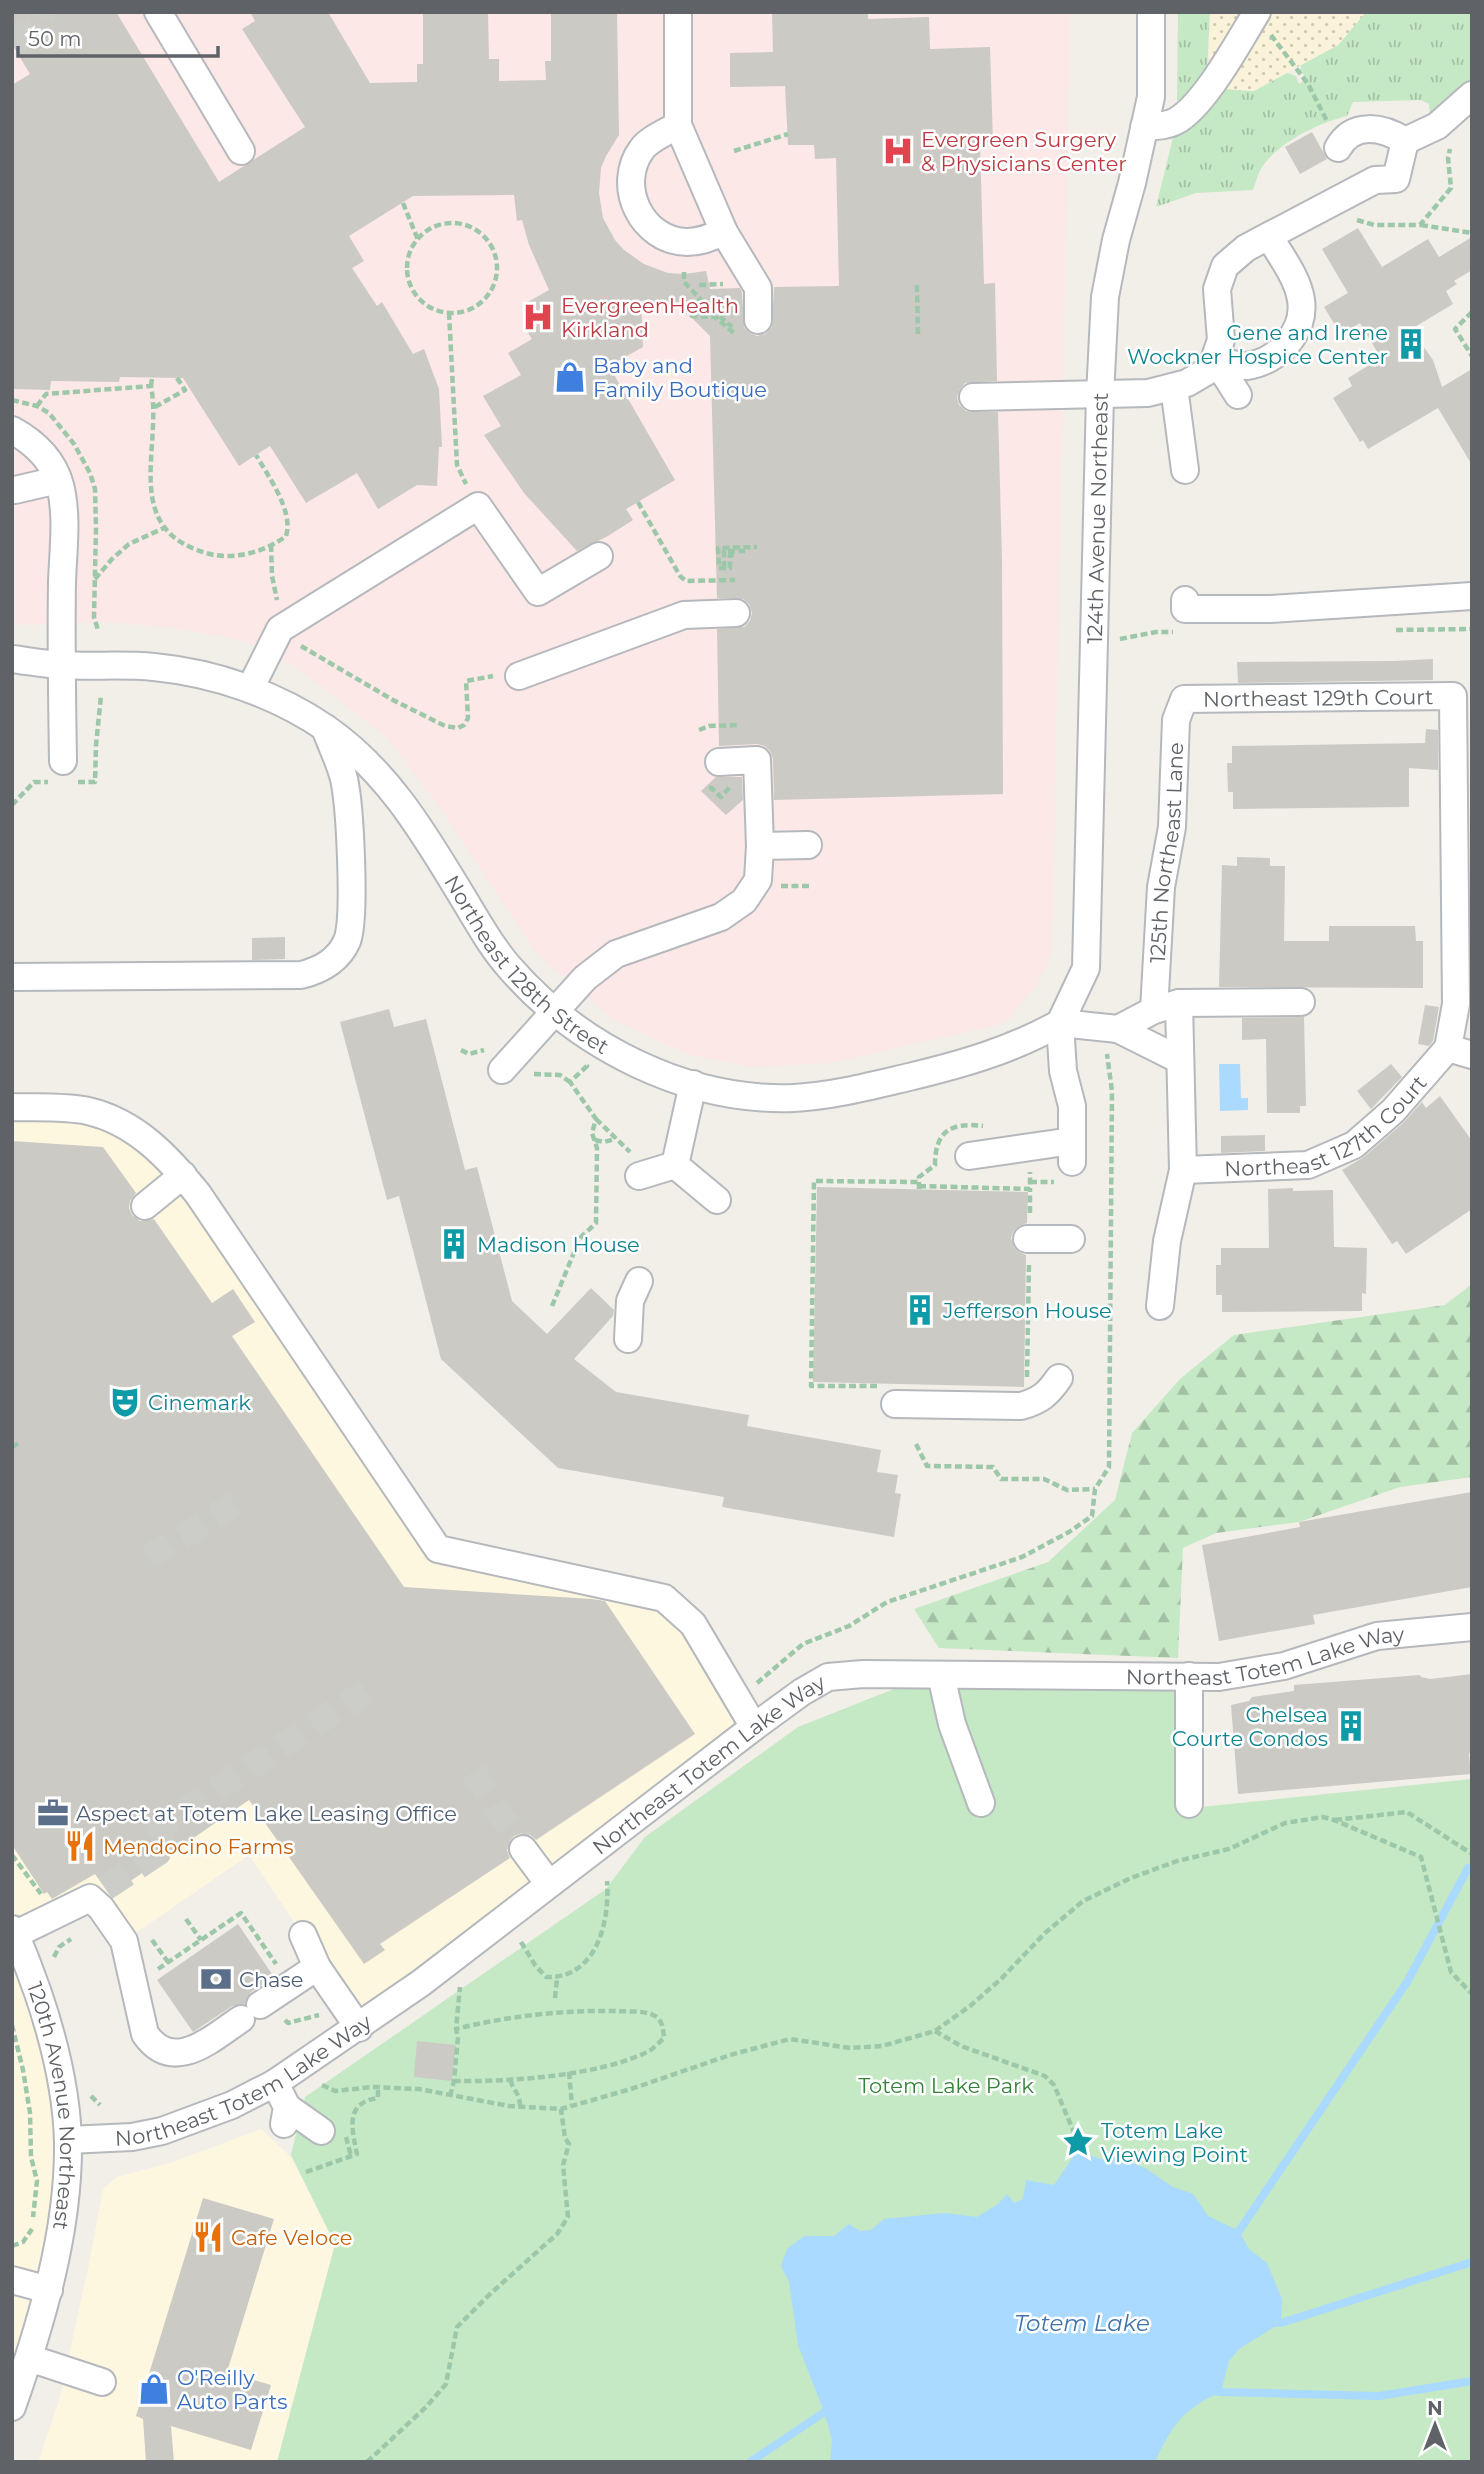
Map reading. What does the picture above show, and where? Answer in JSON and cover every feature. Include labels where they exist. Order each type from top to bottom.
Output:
[{"type":"street","points":[[158,12],[242,150]]},
{"type":"street","points":[[678,12],[678,125],[724,232],[758,288],[745,330]]},
{"type":"street","name":"124th Avenue Northeast","points":[[1060,1023],[1086,968],[1100,395],[1105,296],[1151,97],[1152,12]]},
{"type":"street","points":[[1144,127],[1177,121],[1198,101],[1229,58],[1256,13]]},
{"type":"street","points":[[1405,141],[1437,126],[1472,95]]},
{"type":"street","points":[[678,125],[643,146],[634,164],[630,183],[633,202],[645,222],[662,236],[685,242],[704,240],[724,232]]},
{"type":"street","points":[[1338,148],[1344,137],[1357,131],[1372,129],[1393,133],[1405,141]]},
{"type":"street","points":[[973,397],[1148,393],[1187,383],[1211,369],[1221,340],[1217,289],[1225,266],[1246,248],[1375,180],[1396,178],[1405,141]]},
{"type":"street","points":[[1215,359],[1246,366],[1282,349],[1295,334],[1301,317],[1301,298],[1293,277],[1269,236]]},
{"type":"street","points":[[1215,359],[1238,395]]},
{"type":"street","points":[[1174,387],[1185,470]]},
{"type":"street","points":[[12,430],[30,440],[49,460],[58,480],[63,513],[63,761]]},
{"type":"street","points":[[15,490],[58,480]]},
{"type":"street","points":[[250,689],[280,629],[478,506],[538,592],[599,556]]},
{"type":"street","points":[[1185,600],[1185,609],[1270,603],[1472,596]]},
{"type":"street","points":[[519,676],[684,615],[736,612]]},
{"type":"street","name":"Northeast 128th Street","points":[[12,659],[61,665],[151,666],[187,671],[250,689],[299,712],[325,728],[371,765],[415,818],[491,943],[510,969],[574,1027],[629,1060],[693,1084],[729,1093],[759,1096],[793,1098],[827,1094],[885,1083],[991,1056],[1030,1040],[1060,1023]]},
{"type":"street","name":"Northeast 128th Street","points":[[12,674],[61,665]]},
{"type":"street","name":"Northeast 129th Court","points":[[1184,699],[1453,696],[1463,796]]},
{"type":"street","name":"125th Northeast Lane","points":[[1160,1306],[1167,1241],[1184,1170],[1181,1060],[1166,1007],[1161,887],[1172,827],[1176,720],[1184,699]]},
{"type":"street","points":[[12,977],[301,975],[328,965],[346,943],[351,929],[351,914],[344,779],[325,728]]},
{"type":"street","points":[[502,1070],[584,978],[616,954],[721,917],[744,901],[758,880],[760,846],[750,743],[719,762]]},
{"type":"street","points":[[1460,1051],[1456,1004],[1463,796]]},
{"type":"street","points":[[760,846],[808,845]]},
{"type":"street","points":[[1112,1040],[1166,1007],[1301,1002]]},
{"type":"street","points":[[969,1156],[1067,1162],[1072,1106],[1063,1071],[1060,1023],[1181,1060]]},
{"type":"street","name":"Northeast 127th Court","points":[[1184,1170],[1308,1165],[1354,1145],[1460,1051]]},
{"type":"street","points":[[675,1165],[693,1084]]},
{"type":"street","points":[[12,1107],[87,1111],[125,1125],[166,1156],[198,1194],[438,1549],[569,1587],[664,1598],[693,1624],[754,1727]]},
{"type":"street","points":[[637,1166],[675,1165],[717,1200]]},
{"type":"street","points":[[145,1206],[183,1175]]},
{"type":"street","points":[[1028,1239],[1071,1239]]},
{"type":"street","points":[[628,1339],[630,1301],[639,1281]]},
{"type":"street","points":[[892,1395],[979,1396],[1021,1406],[1035,1402],[1049,1393],[1059,1378]]},
{"type":"street","name":"Northeast Totem Lake Way","points":[[68,2140],[132,2137],[162,2131],[211,2114],[275,2083],[359,2028],[471,1946],[754,1727],[802,1692],[828,1677],[863,1674],[1219,1677],[1284,1666],[1377,1636],[1472,1627]]},
{"type":"street","points":[[941,1675],[952,1724],[981,1803]]},
{"type":"street","points":[[1189,1676],[1189,1804]]},
{"type":"street","points":[[523,1849],[549,1884]]},
{"type":"street","points":[[13,1934],[97,1893],[102,1908],[134,1934],[134,1986],[145,2034],[151,2043],[158,2047],[183,2053],[195,2049],[317,1966]]},
{"type":"street","name":"120th Avenue Northeast","points":[[12,2407],[49,2290],[68,2169],[68,2140],[58,2065],[48,2023],[13,1934]]},
{"type":"street","points":[[303,1935],[317,1966],[359,2028]]},
{"type":"street","points":[[275,2083],[285,2115],[333,2132]]},
{"type":"street","points":[[12,2280],[49,2290]]},
{"type":"street","points":[[29,2358],[102,2382]]},
{"type":"path","points":[[1256,13],[1308,84],[1338,148]]},
{"type":"path","points":[[734,151],[788,135]]},
{"type":"path","points":[[403,203],[418,240]]},
{"type":"path","points":[[452,223],[481,233],[497,260],[497,276],[491,291],[481,303],[467,310],[449,313],[436,310],[423,302],[413,290],[408,275],[408,260],[418,240],[437,226],[452,223]]},
{"type":"path","points":[[1420,225],[1472,233]]},
{"type":"path","points":[[684,272],[684,282],[698,310],[716,310],[745,330]]},
{"type":"path","points":[[699,285],[723,284]]},
{"type":"path","points":[[917,285],[918,337]]},
{"type":"path","points":[[696,304],[719,303],[745,330]]},
{"type":"path","points":[[696,304],[695,313],[716,313],[745,330]]},
{"type":"path","points":[[1472,312],[1455,328],[1472,356]]},
{"type":"path","points":[[449,313],[457,465],[478,506]]},
{"type":"path","points":[[152,377],[155,408],[149,480],[164,527],[196,550],[218,556],[247,554],[286,536],[288,524],[279,494],[256,455]]},
{"type":"path","points":[[155,408],[185,390],[177,377]]},
{"type":"path","points":[[37,406],[46,394],[151,386]]},
{"type":"path","points":[[638,502],[680,576],[686,581],[735,580]]},
{"type":"path","points":[[95,580],[112,559],[130,544],[164,527]]},
{"type":"path","points":[[271,545],[273,588],[279,608]]},
{"type":"path","points":[[734,555],[730,555],[730,568],[719,568],[719,548],[757,547]]},
{"type":"path","points":[[721,549],[745,551],[727,553],[724,568],[721,549]]},
{"type":"path","points":[[1094,645],[1156,632]]},
{"type":"path","points":[[294,642],[393,700],[445,726],[458,728],[464,725],[468,718],[466,681],[505,673],[519,676]]},
{"type":"path","points":[[699,730],[709,726],[750,743]]},
{"type":"path","points":[[711,788],[721,797]]},
{"type":"path","points":[[776,886],[809,886]]},
{"type":"path","points":[[737,1700],[803,1644],[849,1626],[887,1602],[1022,1557],[1069,1532],[1092,1516],[1095,1489],[1109,1467],[1112,1040]]},
{"type":"path","points":[[580,1062],[587,1066],[570,1082],[596,1119],[608,1129],[637,1166]]},
{"type":"path","points":[[552,1306],[580,1238],[596,1223],[597,1147],[592,1133],[596,1119]]},
{"type":"path","points":[[594,1140],[604,1142],[615,1139]]},
{"type":"path","points":[[1027,1386],[1030,1160]]},
{"type":"path","points":[[1030,1182],[1067,1162]]},
{"type":"path","points":[[892,1395],[811,1386],[814,1181],[1030,1189]]},
{"type":"path","points":[[12,1447],[20,1442]]},
{"type":"path","points":[[916,1444],[927,1466],[993,1467],[1002,1479],[1044,1479],[1067,1490],[1095,1489]]},
{"type":"path","points":[[1334,1820],[1407,1812],[1472,1854]]},
{"type":"path","points":[[322,2085],[335,2091],[419,2089],[520,2107],[561,2109],[631,2089],[730,2055],[790,2039],[850,2048],[882,2046],[935,2031],[990,1988],[1045,1933],[1083,1901],[1131,1878],[1177,1861],[1229,1849],[1285,1823],[1323,1817],[1421,1857],[1451,1972],[1472,1994]]},
{"type":"path","points":[[12,1855],[45,1899]]},
{"type":"path","points":[[521,1942],[546,1977],[558,1978],[576,1971],[589,1957],[603,1934],[609,1906],[607,1881]]},
{"type":"path","points":[[134,1986],[241,1913],[277,1966]]},
{"type":"path","points":[[187,1919],[201,1940]]},
{"type":"path","points":[[134,1934],[168,1962]]},
{"type":"path","points":[[181,1954],[185,1960]]},
{"type":"path","points":[[555,1998],[558,1978]]},
{"type":"path","points":[[450,2096],[454,2081],[460,1987]]},
{"type":"path","points":[[454,2081],[511,2080],[613,2064],[650,2051],[664,2038],[663,2024],[655,2015],[637,2012],[595,2011],[509,2018],[456,2029]]},
{"type":"path","points":[[12,2025],[30,2113],[31,2157],[37,2181],[32,2229],[23,2242],[12,2246]]},
{"type":"path","points":[[935,2031],[961,2046],[1045,2076],[1054,2085],[1078,2142]]},
{"type":"path","points":[[569,2072],[572,2106]]},
{"type":"path","points":[[511,2080],[519,2095],[520,2107]]},
{"type":"path","points":[[306,2172],[357,2154],[353,2116],[367,2100],[379,2098],[378,2088]]},
{"type":"path","points":[[367,2462],[426,2407],[446,2384],[457,2328],[489,2295],[557,2234],[568,2217],[563,2165],[569,2144],[565,2138],[561,2109]]},
{"type":"path","points":[[333,2132],[351,2156]]},
{"type":"shaded area","name":"EvergreenHealth Kirkland","points":[[12,12],[1070,12],[1052,951],[1035,987],[1005,1023],[831,1063],[752,1067],[689,1055],[614,1020],[536,953],[440,808],[387,738],[296,667],[244,641],[176,628],[109,622],[12,625]]},
{"type":"shaded area","points":[[12,1107],[87,1111],[166,1156],[438,1548],[664,1598],[754,1727],[359,2028],[303,1935],[249,1855],[124,1941],[101,1908],[16,1935],[68,2140],[12,2407]]},
{"type":"shaded area","points":[[261,2129],[291,2157],[335,2244],[277,2462],[38,2462],[59,2401],[103,2189],[117,2177],[173,2162]]},
{"type":"green space","points":[[1178,12],[1210,12],[1207,72],[1185,98],[1177,101]]},
{"type":"green space","points":[[1366,12],[1472,12],[1472,87],[1431,125],[1429,104],[1421,100],[1353,102],[1347,116],[1299,135],[1277,151],[1261,169],[1253,190],[1196,193],[1156,207],[1174,133],[1218,93],[1226,89],[1254,91],[1287,73],[1296,76],[1299,84],[1307,78],[1300,71],[1301,65],[1338,45]]},
{"type":"green space","points":[[1472,1284],[1472,1477],[1400,1487],[1299,1522],[1216,1533],[1183,1548],[1178,1658],[939,1648],[914,1609],[1048,1562],[1115,1500],[1132,1433],[1181,1378],[1234,1335],[1445,1305]]},
{"type":"green space","name":"Totem Lake Park","points":[[909,1683],[1196,1689],[1201,1807],[1472,1779],[1472,2462],[277,2462],[335,2244],[291,2155],[305,2097],[606,1889],[645,1837],[798,1727]]},
{"type":"sand","points":[[1210,12],[1366,12],[1338,45],[1253,91],[1226,89],[1218,93],[1208,87]]},
{"type":"water","points":[[1219,1064],[1240,1064],[1241,1098],[1248,1098],[1248,1110],[1220,1111]]},
{"type":"water","name":"Totem Lake","points":[[1080,2147],[1097,2158],[1116,2156],[1145,2168],[1173,2187],[1193,2194],[1208,2216],[1239,2231],[1249,2249],[1267,2263],[1282,2299],[1281,2323],[1239,2349],[1229,2361],[1221,2392],[1197,2405],[1180,2420],[1155,2462],[830,2462],[832,2440],[798,2345],[789,2282],[781,2266],[787,2249],[804,2236],[834,2236],[849,2224],[860,2231],[871,2230],[884,2219],[945,2213],[977,2217],[998,2204],[1007,2194],[1014,2203],[1023,2199],[1026,2180],[1054,2185]]},
{"type":"building","points":[[12,12],[116,12],[219,182],[305,127],[242,29],[255,21],[250,12],[328,12],[370,83],[417,82],[417,64],[423,64],[423,12],[488,12],[489,59],[499,59],[499,81],[546,80],[545,61],[551,61],[551,12],[617,12],[619,135],[601,168],[599,193],[603,218],[615,240],[644,264],[668,273],[706,271],[710,289],[740,288],[744,327],[757,336],[765,334],[772,327],[774,287],[839,286],[836,158],[815,159],[814,145],[788,145],[785,86],[730,87],[730,53],[773,52],[772,12],[868,12],[868,19],[929,17],[930,49],[990,47],[993,143],[980,143],[984,284],[995,283],[997,381],[965,383],[957,397],[959,405],[966,411],[998,412],[1003,794],[774,800],[773,759],[765,746],[719,746],[717,629],[744,627],[750,621],[752,613],[749,604],[743,599],[717,598],[710,336],[680,306],[641,301],[643,347],[609,366],[675,480],[626,509],[633,520],[577,551],[524,493],[484,435],[501,426],[483,396],[521,375],[508,353],[532,339],[527,331],[537,326],[524,304],[549,290],[529,245],[522,220],[517,221],[514,195],[413,196],[349,236],[364,261],[352,268],[377,306],[382,302],[413,354],[424,349],[439,389],[442,447],[439,447],[437,486],[417,485],[378,509],[357,473],[306,503],[270,446],[239,466],[183,378],[120,377],[119,382],[51,381],[50,390],[12,389],[12,85],[30,74],[12,44]]},
{"type":"building","points":[[1312,132],[1327,159],[1300,174],[1285,147]]},
{"type":"building","name":"Gene and Irene Wockner Hospice Center","points":[[1358,228],[1382,267],[1428,239],[1439,257],[1472,237],[1472,270],[1454,281],[1457,284],[1446,291],[1453,304],[1408,331],[1433,360],[1442,387],[1472,369],[1472,465],[1438,408],[1368,449],[1363,440],[1360,442],[1333,398],[1352,386],[1348,378],[1381,358],[1360,323],[1341,335],[1324,307],[1348,293],[1322,249]]},
{"type":"building","points":[[1433,659],[1433,680],[1238,683],[1237,662]]},
{"type":"building","points":[[1426,729],[1438,730],[1438,770],[1409,768],[1409,807],[1233,809],[1233,792],[1228,792],[1227,763],[1232,763],[1232,746],[1425,743]]},
{"type":"building","points":[[716,777],[742,777],[743,800],[726,815],[701,791]]},
{"type":"building","points":[[1237,857],[1270,858],[1270,866],[1285,866],[1284,941],[1329,941],[1329,926],[1415,926],[1416,941],[1423,941],[1423,988],[1219,987],[1222,865],[1237,866]]},
{"type":"building","points":[[285,937],[285,959],[252,960],[252,938]]},
{"type":"building","points":[[1425,1005],[1439,1007],[1433,1041],[1429,1046],[1418,1044]]},
{"type":"building","name":"Madison House","points":[[389,1009],[394,1027],[426,1019],[465,1170],[477,1167],[512,1301],[547,1334],[591,1288],[614,1310],[613,1316],[574,1359],[616,1392],[749,1415],[747,1426],[881,1450],[877,1472],[898,1475],[895,1493],[901,1494],[894,1537],[722,1507],[724,1497],[558,1468],[441,1359],[399,1196],[387,1200],[340,1022]]},
{"type":"building","points":[[1304,1017],[1306,1106],[1300,1106],[1300,1113],[1267,1113],[1266,1039],[1242,1040],[1242,1018]]},
{"type":"building","points":[[1391,1064],[1402,1077],[1371,1109],[1357,1091]]},
{"type":"building","points":[[1440,1096],[1472,1141],[1472,1209],[1406,1254],[1397,1241],[1392,1244],[1342,1170],[1364,1157],[1403,1123],[1422,1102],[1426,1108]]},
{"type":"building","points":[[1265,1135],[1265,1151],[1221,1153],[1221,1136]]},
{"type":"building","points":[[12,1141],[103,1147],[136,1193],[130,1201],[132,1215],[140,1221],[154,1219],[212,1303],[233,1289],[255,1322],[232,1336],[404,1587],[605,1601],[695,1734],[536,1840],[529,1834],[514,1836],[508,1843],[510,1858],[380,1944],[385,1950],[364,1964],[249,1800],[110,1895],[95,1874],[52,1899],[47,1892],[44,1894],[12,1845]]},
{"type":"building","name":"Jefferson House","points":[[817,1187],[1028,1192],[1027,1223],[1019,1226],[1011,1238],[1014,1247],[1026,1255],[1024,1387],[813,1382]]},
{"type":"building","points":[[1293,1188],[1293,1191],[1333,1190],[1334,1247],[1367,1248],[1366,1294],[1362,1293],[1362,1311],[1222,1312],[1222,1295],[1216,1295],[1216,1265],[1221,1265],[1221,1248],[1269,1248],[1268,1189]]},
{"type":"building","points":[[1472,1492],[1472,1587],[1313,1615],[1315,1624],[1219,1641],[1202,1545],[1300,1527],[1299,1522]]},
{"type":"building","name":"Chelsea Courte Condos","points":[[1472,1674],[1472,1751],[1469,1754],[1471,1774],[1238,1794],[1231,1705],[1249,1701],[1252,1697],[1294,1691],[1294,1685],[1420,1675],[1430,1679]]},
{"type":"building","name":"Chase","points":[[238,1924],[274,1977],[251,1992],[245,2004],[232,2006],[193,2032],[157,1980]]},
{"type":"building","points":[[417,2041],[456,2045],[452,2081],[414,2077]]},
{"type":"building","points":[[203,2198],[274,2219],[227,2372],[271,2385],[251,2450],[171,2426],[174,2462],[146,2462],[143,2419],[136,2416]]},
{"type":"waterway","points":[[1231,2234],[1239,2231],[1407,1982],[1468,1868]]},
{"type":"waterway","points":[[1271,2323],[1281,2323],[1472,2262]]},
{"type":"waterway","points":[[1210,2390],[1379,2396],[1472,2381]]},
{"type":"waterway","points":[[750,2462],[832,2407]]},
{"type":"tunnel","points":[[12,41],[38,28],[44,12]]},
{"type":"tunnel","points":[[148,1558],[235,1504]]},
{"type":"tunnel","points":[[105,1888],[158,1853],[161,1826],[366,1691]]},
{"type":"tunnel","points":[[473,1772],[523,1849]]},
{"type":"place","name":"Evergreen Surgery & Physicians Center","points":[[898,151]]},
{"type":"place","name":"EvergreenHealth Kirkland","points":[[538,317]]},
{"type":"place","name":"Gene and Irene Wockner Hospice Center","points":[[1411,344]]},
{"type":"place","name":"Baby and Family Boutique","points":[[570,377]]},
{"type":"place","name":"Madison House","points":[[454,1244]]},
{"type":"place","name":"Jefferson House","points":[[920,1310]]},
{"type":"place","name":"Cinemark","points":[[125,1402]]},
{"type":"place","name":"Chelsea Courte Condos","points":[[1351,1726]]},
{"type":"place","name":"Aspect at Totem Lake Leasing Office","points":[[53,1813]]},
{"type":"place","name":"Mendocino Farms","points":[[80,1846]]},
{"type":"place","name":"Chase","points":[[216,1979]]},
{"type":"place","name":"Totem Lake Viewing Point","points":[[1078,2142]]},
{"type":"place","name":"Cafe Veloce","points":[[208,2237]]},
{"type":"place","name":"O'Reilly Auto Parts","points":[[154,2389]]}]
